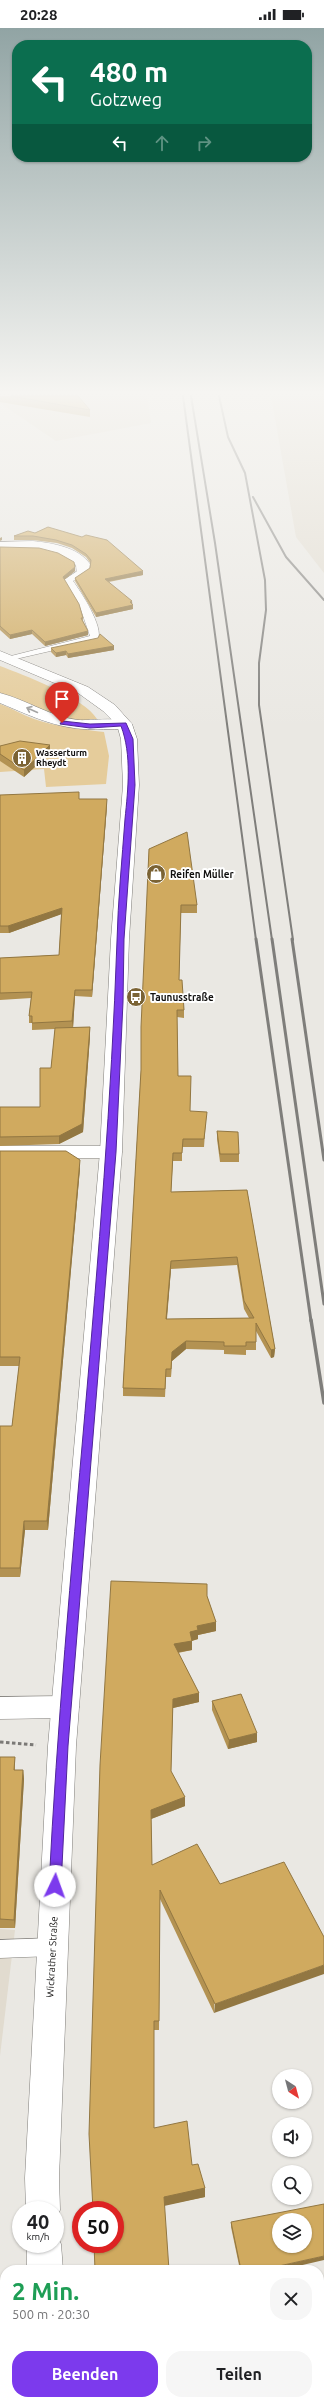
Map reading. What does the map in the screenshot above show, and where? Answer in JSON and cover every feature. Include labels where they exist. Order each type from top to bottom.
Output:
[{"type":"main road","points":[[0,546],[35,545],[58,549],[73,555],[83,564],[82,572]]},
{"type":"main road","points":[[5,657],[83,690],[109,708],[124,724]]},
{"type":"main road","points":[[0,698],[62,723],[90,726],[124,724]]},
{"type":"main road","name":"Wickrather Straße","points":[[43,2201],[42,2178],[62,1746],[111,1152],[120,1002],[120,939],[131,785],[129,739],[124,724]]},
{"type":"main road","points":[[0,1152],[111,1152]]},
{"type":"main road","points":[[0,1708],[66,1707]]},
{"type":"main road","points":[[44,2253],[45,2265]]},
{"type":"lane","points":[[5,657],[95,638],[92,623],[82,599],[68,580],[82,572]]},
{"type":"lane","points":[[0,1949],[52,1947]]},
{"type":"path","points":[[0,1742],[62,1746]]},
{"type":"shaded area","points":[[291,507],[324,507],[324,573],[296,537]]},
{"type":"shaded area","points":[[0,666],[67,695],[90,711],[97,719],[72,721],[0,694]]},
{"type":"shaded area","points":[[0,704],[43,722],[104,732],[109,756],[106,784],[46,787],[44,769],[0,772]]},
{"type":"shaded area","points":[[0,1929],[15,1930],[0,2056]]},
{"type":"building","points":[[48,527],[82,537],[86,535],[107,540],[143,571],[105,579],[132,601],[130,602],[133,605],[96,613],[75,578],[90,568],[91,560],[86,554],[72,545],[56,540],[33,536],[14,536],[28,531],[35,533]]},
{"type":"building","points":[[0,547],[39,548],[58,553],[74,562],[75,567],[63,577],[79,604],[83,618],[81,618],[88,631],[45,642],[32,630],[10,635],[0,626]]},
{"type":"building","points":[[100,634],[114,646],[68,654],[66,651],[56,653],[51,648],[98,638]]},
{"type":"building","points":[[20,741],[50,745],[24,770],[0,754],[0,746]]},
{"type":"building","points":[[79,792],[79,799],[107,799],[92,990],[75,990],[72,1021],[32,1023],[32,1016],[29,1016],[32,992],[0,993],[0,958],[59,955],[62,908],[8,926],[0,926],[0,795]]},
{"type":"building","points":[[187,832],[197,905],[181,905],[179,980],[182,980],[184,1010],[177,1010],[178,1076],[191,1076],[190,1111],[207,1112],[204,1139],[183,1139],[182,1153],[173,1153],[171,1192],[247,1190],[275,1349],[271,1350],[256,1323],[256,1342],[246,1342],[246,1346],[224,1346],[224,1342],[186,1341],[172,1352],[171,1369],[166,1369],[165,1389],[123,1388],[141,1070],[141,1027],[149,849]],"holes":[[[237,1257],[244,1301],[254,1318],[166,1319],[171,1261]]]},
{"type":"building","points":[[90,1027],[82,1124],[59,1136],[0,1137],[0,1107],[40,1107],[40,1068],[51,1068],[55,1028]]},
{"type":"building","points":[[217,1131],[238,1132],[239,1154],[220,1154]]},
{"type":"building","points":[[0,1151],[66,1151],[80,1160],[47,1521],[24,1521],[20,1568],[0,1568],[0,1426],[12,1426],[20,1357],[0,1357]]},
{"type":"building","points":[[111,1581],[207,1584],[207,1596],[216,1622],[197,1626],[198,1630],[190,1632],[192,1641],[174,1644],[199,1693],[173,1699],[171,1771],[185,1797],[151,1810],[152,1865],[197,1844],[220,1884],[284,1862],[324,1937],[324,1965],[215,2004],[160,1890],[159,2021],[154,2021],[154,2128],[187,2121],[192,2165],[198,2164],[205,2188],[164,2197],[169,2265],[95,2265],[94,2253],[124,2253],[124,2201],[93,2201],[89,2134],[100,1765]]},
{"type":"building","points":[[241,1694],[257,1733],[229,1740],[212,1701]]},
{"type":"building","points":[[0,1757],[15,1757],[14,1770],[23,1770],[14,1920],[0,1919]]},
{"type":"building","points":[[324,2204],[324,2256],[284,2265],[240,2265],[231,2222],[272,2214],[272,2253],[312,2253],[312,2213],[278,2213]]},
{"type":"railway","points":[[198,507],[256,940]]},
{"type":"railway","points":[[209,507],[272,940]]},
{"type":"railway","points":[[251,507],[265,580],[266,610],[259,663],[259,705],[293,940]]},
{"type":"railway","points":[[258,507],[286,557],[324,600]]},
{"type":"railway","points":[[256,939],[311,1321]]},
{"type":"railway","points":[[272,939],[324,1304]]},
{"type":"railway","points":[[292,939],[324,1160]]},
{"type":"railway","points":[[311,1320],[324,1403]]},
{"type":"place","name":"Wasserturm Rheydt","points":[[22,758]]},
{"type":"place","name":"Reifen Müller","points":[[156,874]]},
{"type":"place","name":"Taunusstraße","points":[[136,997]]},
{"type":"route","points":[[55,1886],[62,1746],[111,1152],[120,1002],[120,939],[129,833],[131,785],[129,739],[124,724],[90,726],[62,723]]}]
